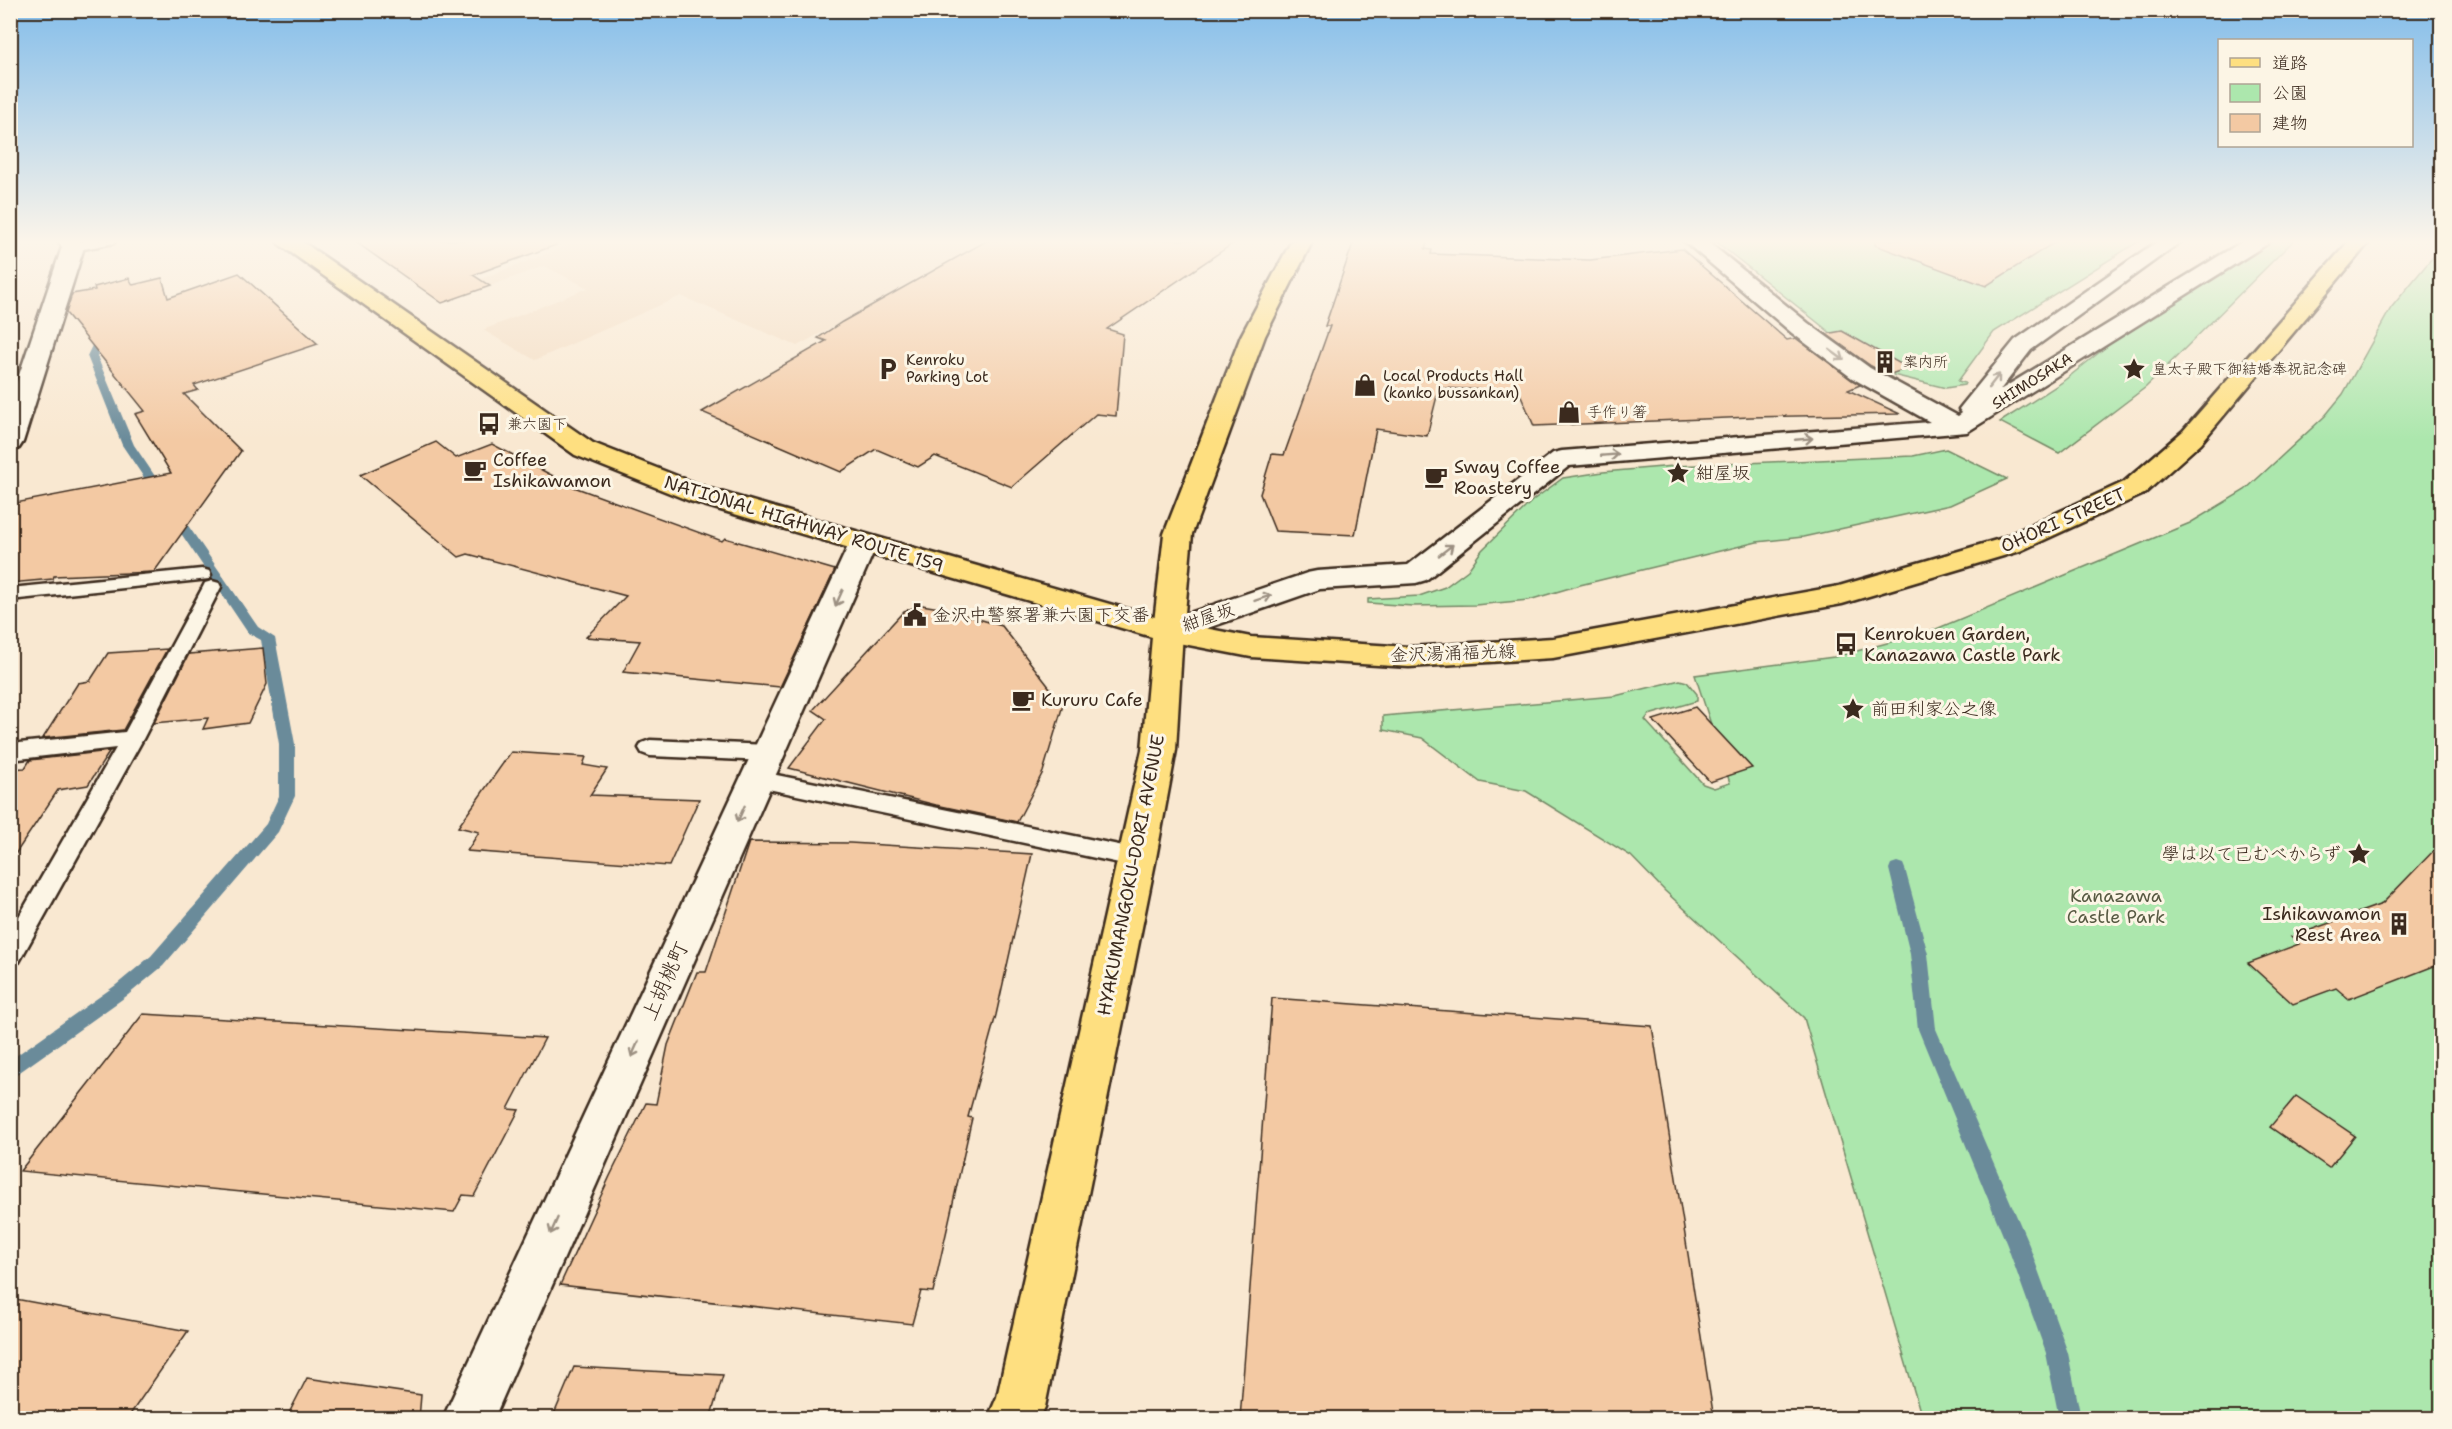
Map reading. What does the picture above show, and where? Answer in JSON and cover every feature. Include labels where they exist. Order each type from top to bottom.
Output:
[{"type":"main road","name":"NATIONAL HIGHWAY ROUTE 159","points":[[381,307],[584,449],[700,495],[862,544],[1168,631]]},
{"type":"main road","name":"HYAKUMANGOKU-DORI AVENUE","points":[[1013,1419],[1020,1407],[1138,858],[1159,750],[1178,534],[1253,336],[1268,307]]},
{"type":"main road","name":"OHORI STREET","points":[[1737,616],[1842,595],[2010,545],[2134,488],[2192,437],[2304,307]]},
{"type":"main road","name":"金沢湯涌福光線","points":[[1168,631],[1251,647],[1408,657],[1554,648],[1737,616]]},
{"type":"street","points":[[10,442],[52,307]]},
{"type":"street","points":[[1774,307],[1861,373],[1958,427],[2023,345],[2078,307]]},
{"type":"street","name":"SHIMOSAKA","points":[[1958,427],[2152,307]]},
{"type":"street","name":"紺屋坂","points":[[1168,631],[1317,580],[1416,574],[1562,459],[1958,427]]},
{"type":"street","name":"上胡桃町","points":[[468,1419],[862,544]]},
{"type":"lane","points":[[10,594],[207,581],[132,739],[10,956]]},
{"type":"lane","points":[[10,752],[132,739]]},
{"type":"lane","points":[[650,748],[762,766],[1138,858]]},
{"type":"shaded area","points":[[541,307],[657,307],[535,360],[483,330]]},
{"type":"shaded area","points":[[706,307],[869,307],[797,346]]},
{"type":"green space","points":[[1798,307],[2034,307],[1994,332],[1958,381],[1965,383],[1964,385],[1946,388],[1889,374]]},
{"type":"green space","points":[[2169,307],[2227,307],[2146,387],[2059,453],[2000,422],[2061,383],[2111,343]]},
{"type":"green space","name":"Kanazawa Castle Park","points":[[2441,307],[2441,1418],[1922,1418],[1804,1018],[1665,891],[1631,856],[1526,791],[1480,782],[1422,738],[1383,730],[1383,716],[1615,696],[1680,680],[1687,682],[1697,694],[1697,701],[1649,715],[1645,720],[1703,784],[1714,788],[1730,783],[1695,675],[1834,657],[1929,632],[2190,523],[2245,490],[2325,416],[2343,394],[2391,308]]},
{"type":"green space","points":[[1946,449],[2007,479],[1950,505],[1803,537],[1757,542],[1580,585],[1529,600],[1475,605],[1413,606],[1368,603],[1368,599],[1419,596],[1445,587],[1468,570],[1482,550],[1533,500],[1563,478],[1674,466],[1913,456]]},
{"type":"building","points":[[68,307],[276,307],[318,344],[194,385],[198,390],[184,394],[241,451],[154,572],[54,576],[53,579],[10,583],[10,504],[171,473],[135,414],[145,411],[66,313]]},
{"type":"building","points":[[869,307],[1140,307],[1107,329],[1123,334],[1116,416],[1096,414],[1012,487],[935,456],[918,467],[876,449],[841,472],[702,412],[826,341],[818,338]]},
{"type":"building","points":[[1332,307],[1749,307],[1787,340],[1796,338],[1860,385],[1848,390],[1900,414],[1751,417],[1534,426],[1519,391],[1439,388],[1427,436],[1376,429],[1355,535],[1275,531],[1260,494],[1272,454],[1284,455],[1330,326],[1325,326]]},
{"type":"building","points":[[1842,331],[1908,368],[1888,375],[1871,366],[1826,334]]},
{"type":"building","points":[[436,442],[456,458],[492,444],[574,487],[722,541],[725,538],[835,570],[780,687],[623,672],[640,641],[586,637],[626,596],[468,554],[459,557],[360,475]]},
{"type":"building","points":[[922,605],[945,609],[1002,626],[1063,705],[1043,772],[1017,822],[936,805],[789,768],[826,719],[813,710],[904,611]]},
{"type":"building","points":[[263,648],[267,684],[248,723],[203,729],[208,718],[154,723],[189,654]]},
{"type":"building","points":[[167,649],[123,730],[43,738],[78,683],[90,681],[108,653]]},
{"type":"building","points":[[1695,707],[1752,768],[1710,782],[1653,720]]},
{"type":"building","points":[[110,751],[88,785],[58,790],[10,862],[10,769],[25,768],[30,760]]},
{"type":"building","points":[[511,752],[586,757],[583,765],[607,769],[590,795],[699,799],[669,866],[467,851],[479,832],[458,827]]},
{"type":"building","points":[[749,842],[850,843],[1032,854],[996,1015],[968,1117],[972,1118],[933,1292],[921,1291],[912,1324],[560,1285],[646,1103],[656,1104],[668,1045],[697,972],[706,972]]},
{"type":"building","name":"Ishikawamon Rest Area","points":[[2442,842],[2442,963],[2349,999],[2336,988],[2293,1004],[2248,963],[2299,944],[2291,937],[2382,904]]},
{"type":"building","points":[[1272,998],[1652,1026],[1714,1419],[1240,1419]]},
{"type":"building","points":[[143,1014],[545,1038],[508,1109],[519,1110],[474,1196],[463,1195],[454,1212],[20,1171]]},
{"type":"building","points":[[2296,1096],[2355,1136],[2329,1168],[2270,1127]]},
{"type":"building","points":[[10,1298],[188,1331],[127,1419],[10,1419]]},
{"type":"building","points":[[574,1367],[723,1375],[710,1419],[552,1419]]},
{"type":"building","points":[[307,1378],[421,1395],[419,1419],[286,1419]]},
{"type":"waterway","points":[[104,331],[92,356],[128,445],[161,494]]},
{"type":"waterway","points":[[10,1071],[122,990],[157,961],[272,828],[287,796],[287,744],[268,638],[253,630],[174,514]]},
{"type":"waterway","points":[[1897,869],[1919,954],[1927,1029],[2018,1245],[2057,1353],[2070,1418]]},
{"type":"place","name":"案内所","points":[[1885,362]]},
{"type":"place","name":"Kenroku Parking Lot","points":[[888,369]]},
{"type":"place","name":"皇太子殿下御結婚奉祝記念碑","points":[[2134,369]]},
{"type":"place","name":"Local Products Hall (kanko bussankan)","points":[[1365,385]]},
{"type":"place","name":"手作り箸","points":[[1569,412]]},
{"type":"place","name":"兼六園下","points":[[489,424]]},
{"type":"place","name":"Coffee Ishikawamon","points":[[475,470]]},
{"type":"place","name":"紺屋坂","points":[[1678,473]]},
{"type":"place","name":"Sway Coffee Roastery","points":[[1436,477]]},
{"type":"place","name":"金沢中警察署兼六園下交番","points":[[915,615]]},
{"type":"place","name":"Kenrokuen Garden, Kanazawa Castle Park","points":[[1846,644]]},
{"type":"place","name":"Kururu Cafe","points":[[1023,700]]},
{"type":"place","name":"前田利家公之像","points":[[1853,709]]},
{"type":"place","name":"學は以て已むべからず","points":[[2359,854]]},
{"type":"place","name":"Ishikawamon Rest Area","points":[[2399,924]]}]
